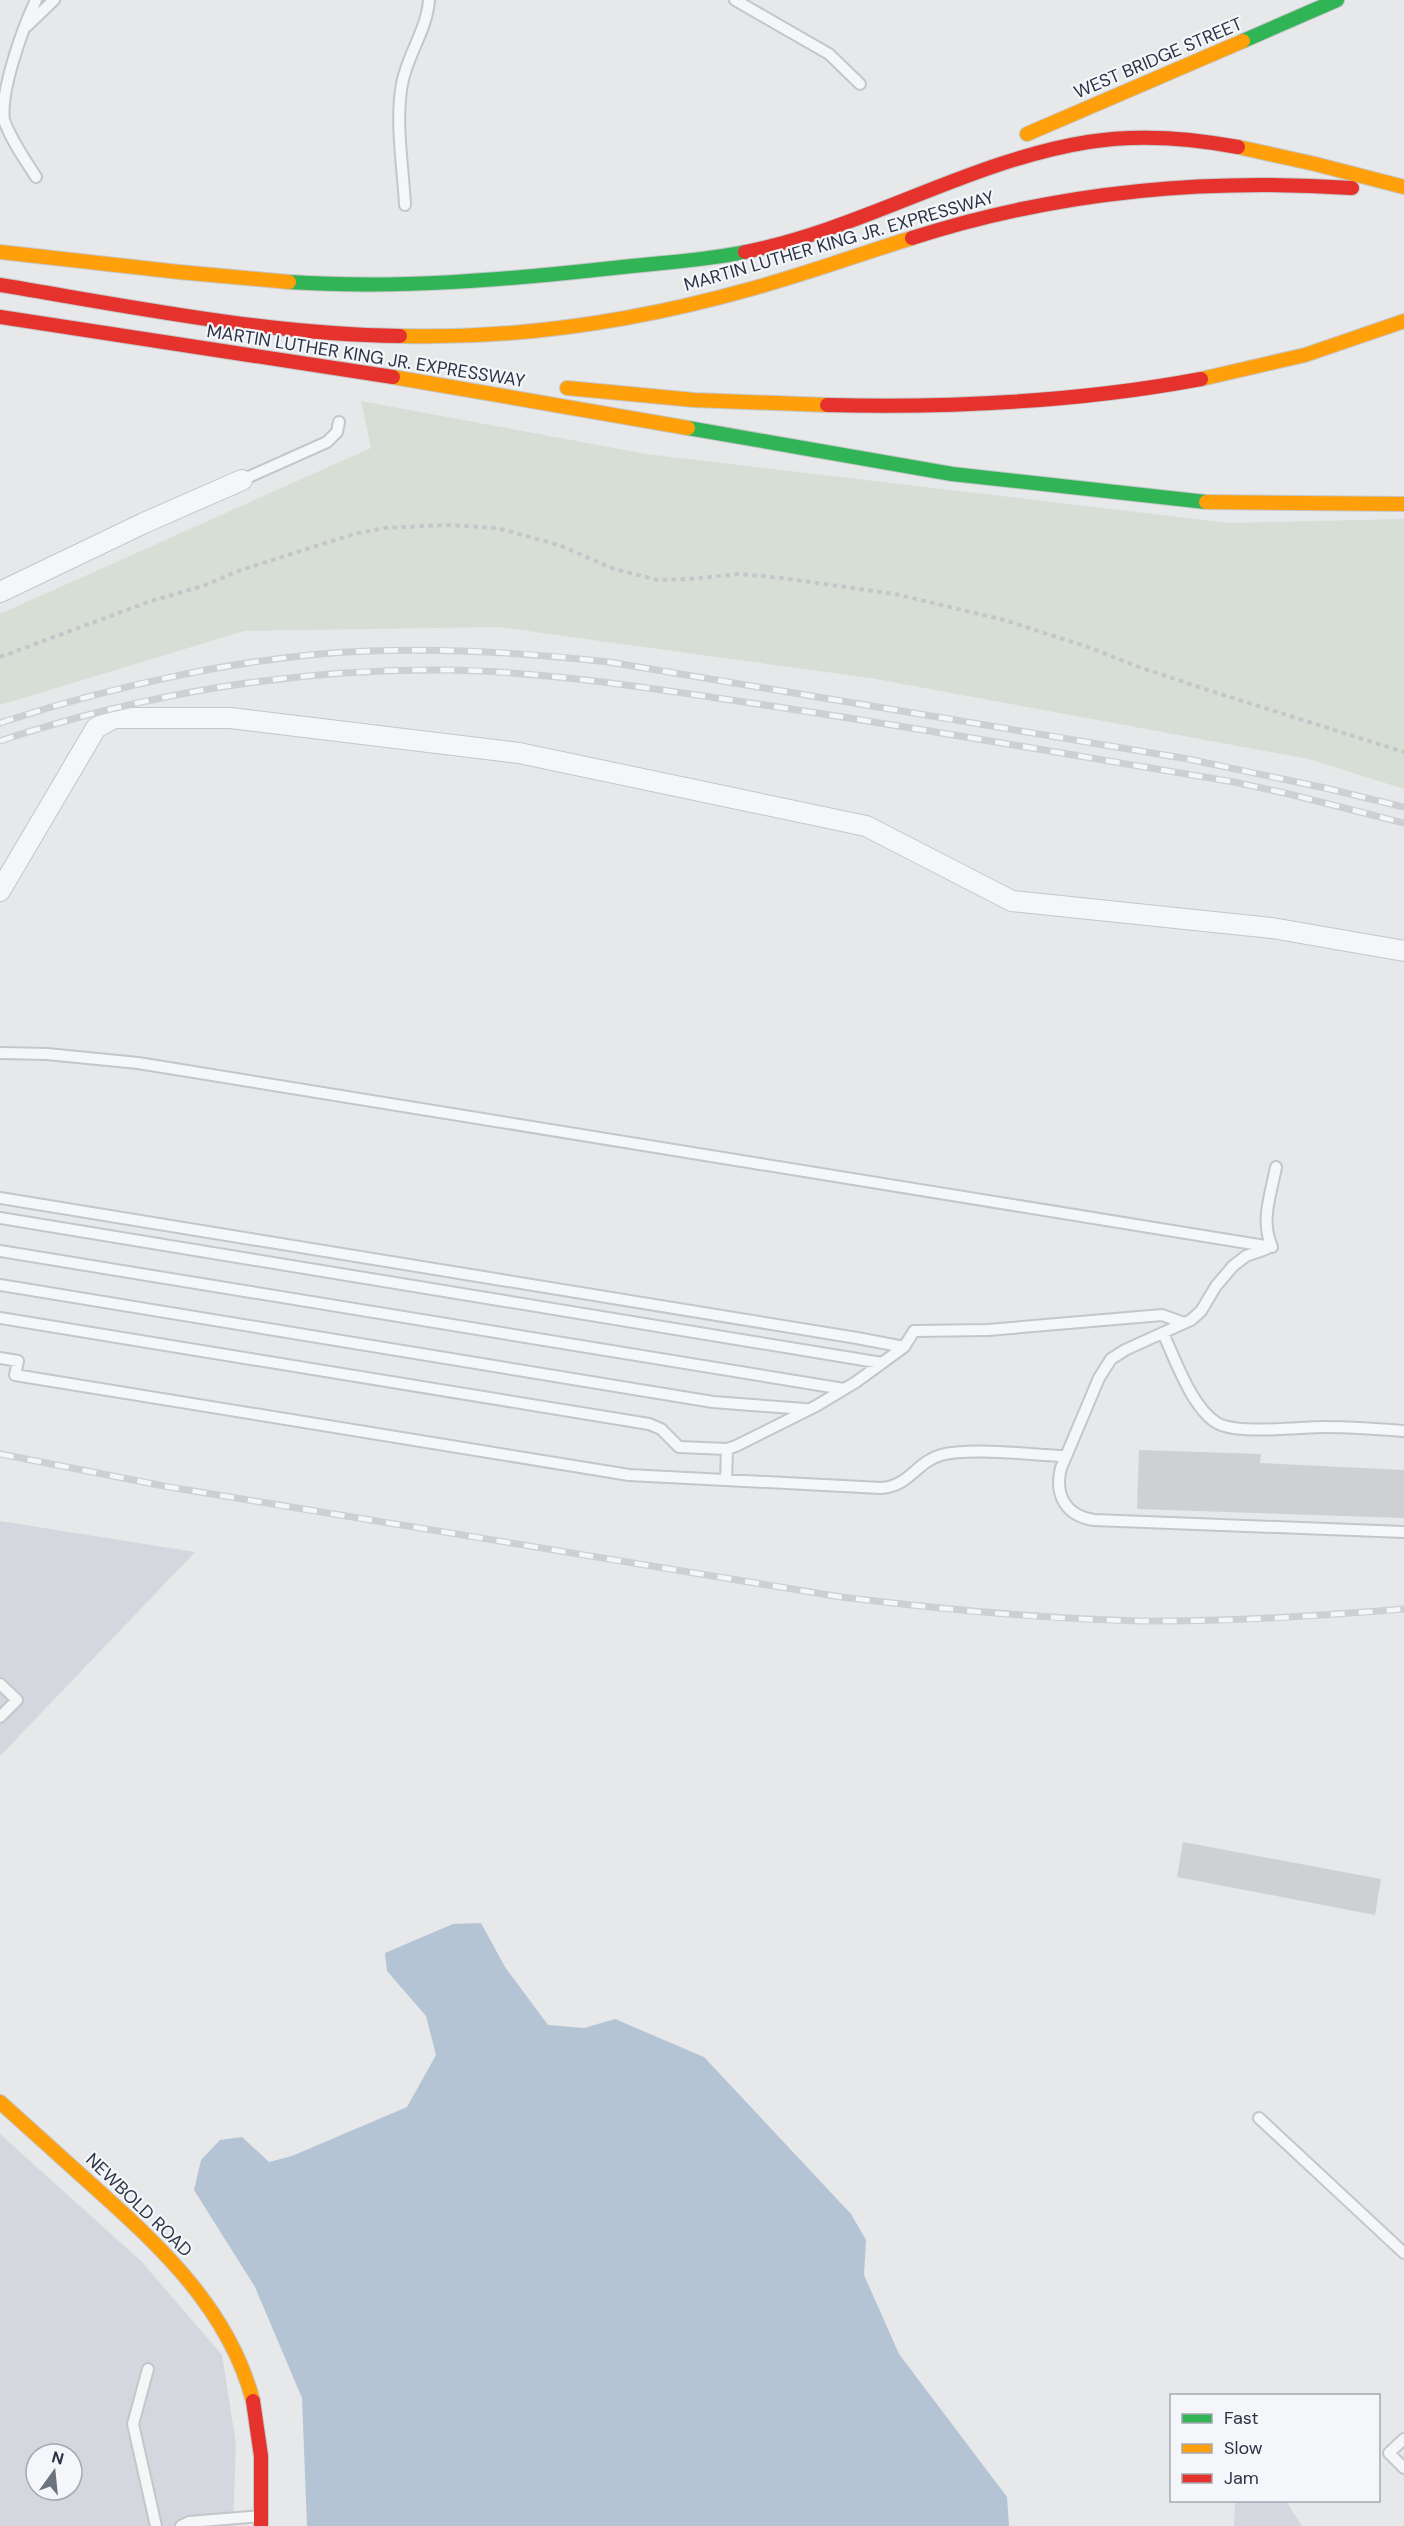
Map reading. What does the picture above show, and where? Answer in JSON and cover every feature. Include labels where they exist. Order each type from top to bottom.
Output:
[{"type":"main road","name":"WEST BRIDGE STREET","points":[[1022,136],[1337,0]]},
{"type":"main road","points":[[0,252],[246,279],[407,285],[512,280],[725,256],[758,249],[840,225],[1047,150],[1118,139],[1193,140],[1253,148],[1404,187]]},
{"type":"main road","name":"MARTIN LUTHER KING JR. EXPRESSWAY","points":[[0,285],[280,329],[378,336],[475,333],[572,325],[705,301],[766,285],[957,224],[1065,199],[1162,187],[1264,183],[1317,185],[1404,195]]},
{"type":"main road","points":[[0,243],[127,266]]},
{"type":"main road","points":[[615,268],[706,244]]},
{"type":"main road","name":"MARTIN LUTHER KING JR. EXPRESSWAY","points":[[0,317],[440,384],[952,474],[1216,502],[1404,504]]},
{"type":"main road","points":[[551,387],[711,401],[793,404],[928,404],[1072,396],[1146,388],[1251,368],[1304,355],[1404,321]]},
{"type":"main road","points":[[440,384],[528,386]]},
{"type":"main road","points":[[706,445],[952,474]]},
{"type":"main road","name":"NEWBOLD ROAD","points":[[3,2109],[155,2240],[219,2320],[236,2352],[249,2386],[257,2422],[262,2470],[261,2521]]},
{"type":"street","points":[[0,592],[144,523],[242,480]]},
{"type":"street","points":[[0,891],[96,728],[114,718],[230,718],[519,753],[866,826],[1012,901],[1272,928],[1404,951]]},
{"type":"lane","points":[[36,0],[20,32],[3,86],[3,117],[17,147],[36,177]]},
{"type":"lane","points":[[20,32],[54,0]]},
{"type":"lane","points":[[405,204],[400,119],[402,83],[428,13],[429,0]]},
{"type":"lane","points":[[735,0],[829,54],[860,84]]},
{"type":"lane","points":[[242,480],[327,442],[337,432],[339,422]]},
{"type":"lane","points":[[0,1053],[58,1055],[138,1063],[1272,1247]]},
{"type":"lane","points":[[1272,1247],[1266,1235],[1266,1222],[1276,1167]]},
{"type":"lane","points":[[0,1198],[904,1347]]},
{"type":"lane","points":[[0,1218],[882,1363]]},
{"type":"lane","points":[[1272,1247],[1246,1256],[1233,1266],[1216,1286],[1201,1311],[1184,1323],[1117,1355],[1106,1365],[1065,1456],[1058,1482],[1060,1495],[1072,1512],[1088,1519],[1404,1532]]},
{"type":"lane","points":[[0,1251],[844,1389]]},
{"type":"lane","points":[[0,1285],[713,1402],[808,1410]]},
{"type":"lane","points":[[0,1318],[649,1424],[661,1429],[679,1447],[727,1449],[808,1410],[844,1389],[904,1347],[914,1331],[988,1330],[1162,1315],[1184,1323]]},
{"type":"lane","points":[[1163,1333],[1186,1381],[1203,1409],[1215,1422],[1224,1426],[1241,1429],[1325,1427],[1404,1431]]},
{"type":"lane","points":[[0,1358],[18,1360],[15,1375],[629,1475],[890,1487],[904,1482],[932,1459],[946,1454],[1065,1456]]},
{"type":"lane","points":[[726,1480],[727,1449]]},
{"type":"lane","points":[[0,1684],[17,1700],[0,1717]]},
{"type":"lane","points":[[1259,2118],[1404,2253]]},
{"type":"lane","points":[[148,2369],[133,2424],[156,2526]]},
{"type":"lane","points":[[1404,2439],[1389,2453],[1404,2468]]},
{"type":"lane","points":[[181,2526],[189,2522],[261,2521]]},
{"type":"path","points":[[0,657],[151,601],[203,586],[270,560],[354,534],[384,528],[435,525],[497,528],[559,545],[633,575],[658,580],[739,574],[782,578],[895,594],[1004,620],[1091,648],[1210,691],[1404,752]]},
{"type":"shaded area","points":[[361,401],[646,454],[1229,523],[1404,519],[1404,789],[1309,759],[870,678],[498,627],[244,631],[0,705],[0,614],[371,448]]},
{"type":"shaded area","points":[[0,1521],[195,1552],[0,1756]]},
{"type":"shaded area","points":[[0,2134],[141,2261],[222,2355],[236,2444],[233,2526],[0,2526]]},
{"type":"shaded area","points":[[1235,2502],[1287,2502],[1302,2526],[1234,2526]]},
{"type":"water","points":[[481,1923],[505,1967],[548,2025],[584,2028],[615,2019],[704,2057],[851,2214],[866,2240],[864,2275],[899,2354],[1007,2497],[1009,2526],[307,2526],[302,2398],[255,2287],[194,2190],[201,2160],[220,2140],[242,2137],[269,2162],[292,2156],[407,2107],[436,2055],[426,2016],[387,1971],[385,1953],[453,1924]]},
{"type":"building","points":[[1139,1450],[1261,1454],[1260,1463],[1404,1470],[1404,1518],[1137,1509]]},
{"type":"building","points":[[1183,1842],[1381,1879],[1375,1915],[1177,1877]]},
{"type":"railway","points":[[0,723],[43,709],[135,685],[277,659],[399,650],[519,654],[609,662],[1188,759],[1404,807]]},
{"type":"railway","points":[[0,741],[110,709],[222,687],[337,674],[394,671],[488,671],[635,686],[928,731],[1234,782],[1404,823]]},
{"type":"railway","points":[[0,1454],[169,1487],[841,1597],[916,1606],[1028,1616],[1141,1621],[1207,1621],[1404,1609]]},
{"type":"traffic: fast","points":[[1243,41],[1337,0]]},
{"type":"traffic: fast","points":[[289,282],[411,284],[492,280],[679,262],[745,252]]},
{"type":"traffic: fast","points":[[688,428],[952,474],[1206,502]]},
{"type":"traffic: slow","points":[[1027,134],[1243,41]]},
{"type":"traffic: slow","points":[[1238,147],[1404,187]]},
{"type":"traffic: slow","points":[[400,336],[532,331],[662,311],[747,290],[912,238]]},
{"type":"traffic: slow","points":[[0,252],[289,282]]},
{"type":"traffic: slow","points":[[1201,379],[1305,355],[1404,321]]},
{"type":"traffic: slow","points":[[393,377],[688,428]]},
{"type":"traffic: slow","points":[[567,388],[694,400],[827,405]]},
{"type":"traffic: slow","points":[[1206,502],[1404,504]]},
{"type":"traffic: slow","points":[[0,2102],[117,2208],[189,2281],[227,2337],[242,2368],[253,2401]]},
{"type":"traffic: jam","points":[[745,252],[832,228],[958,179],[1044,151],[1088,142],[1125,138],[1182,139],[1238,147]]},
{"type":"traffic: jam","points":[[912,238],[1020,209],[1130,192],[1240,185],[1352,188]]},
{"type":"traffic: jam","points":[[0,285],[249,325],[400,336]]},
{"type":"traffic: jam","points":[[0,317],[393,377]]},
{"type":"traffic: jam","points":[[827,405],[1015,402],[1108,393],[1201,379]]},
{"type":"traffic: jam","points":[[253,2401],[261,2456],[261,2526]]}]
